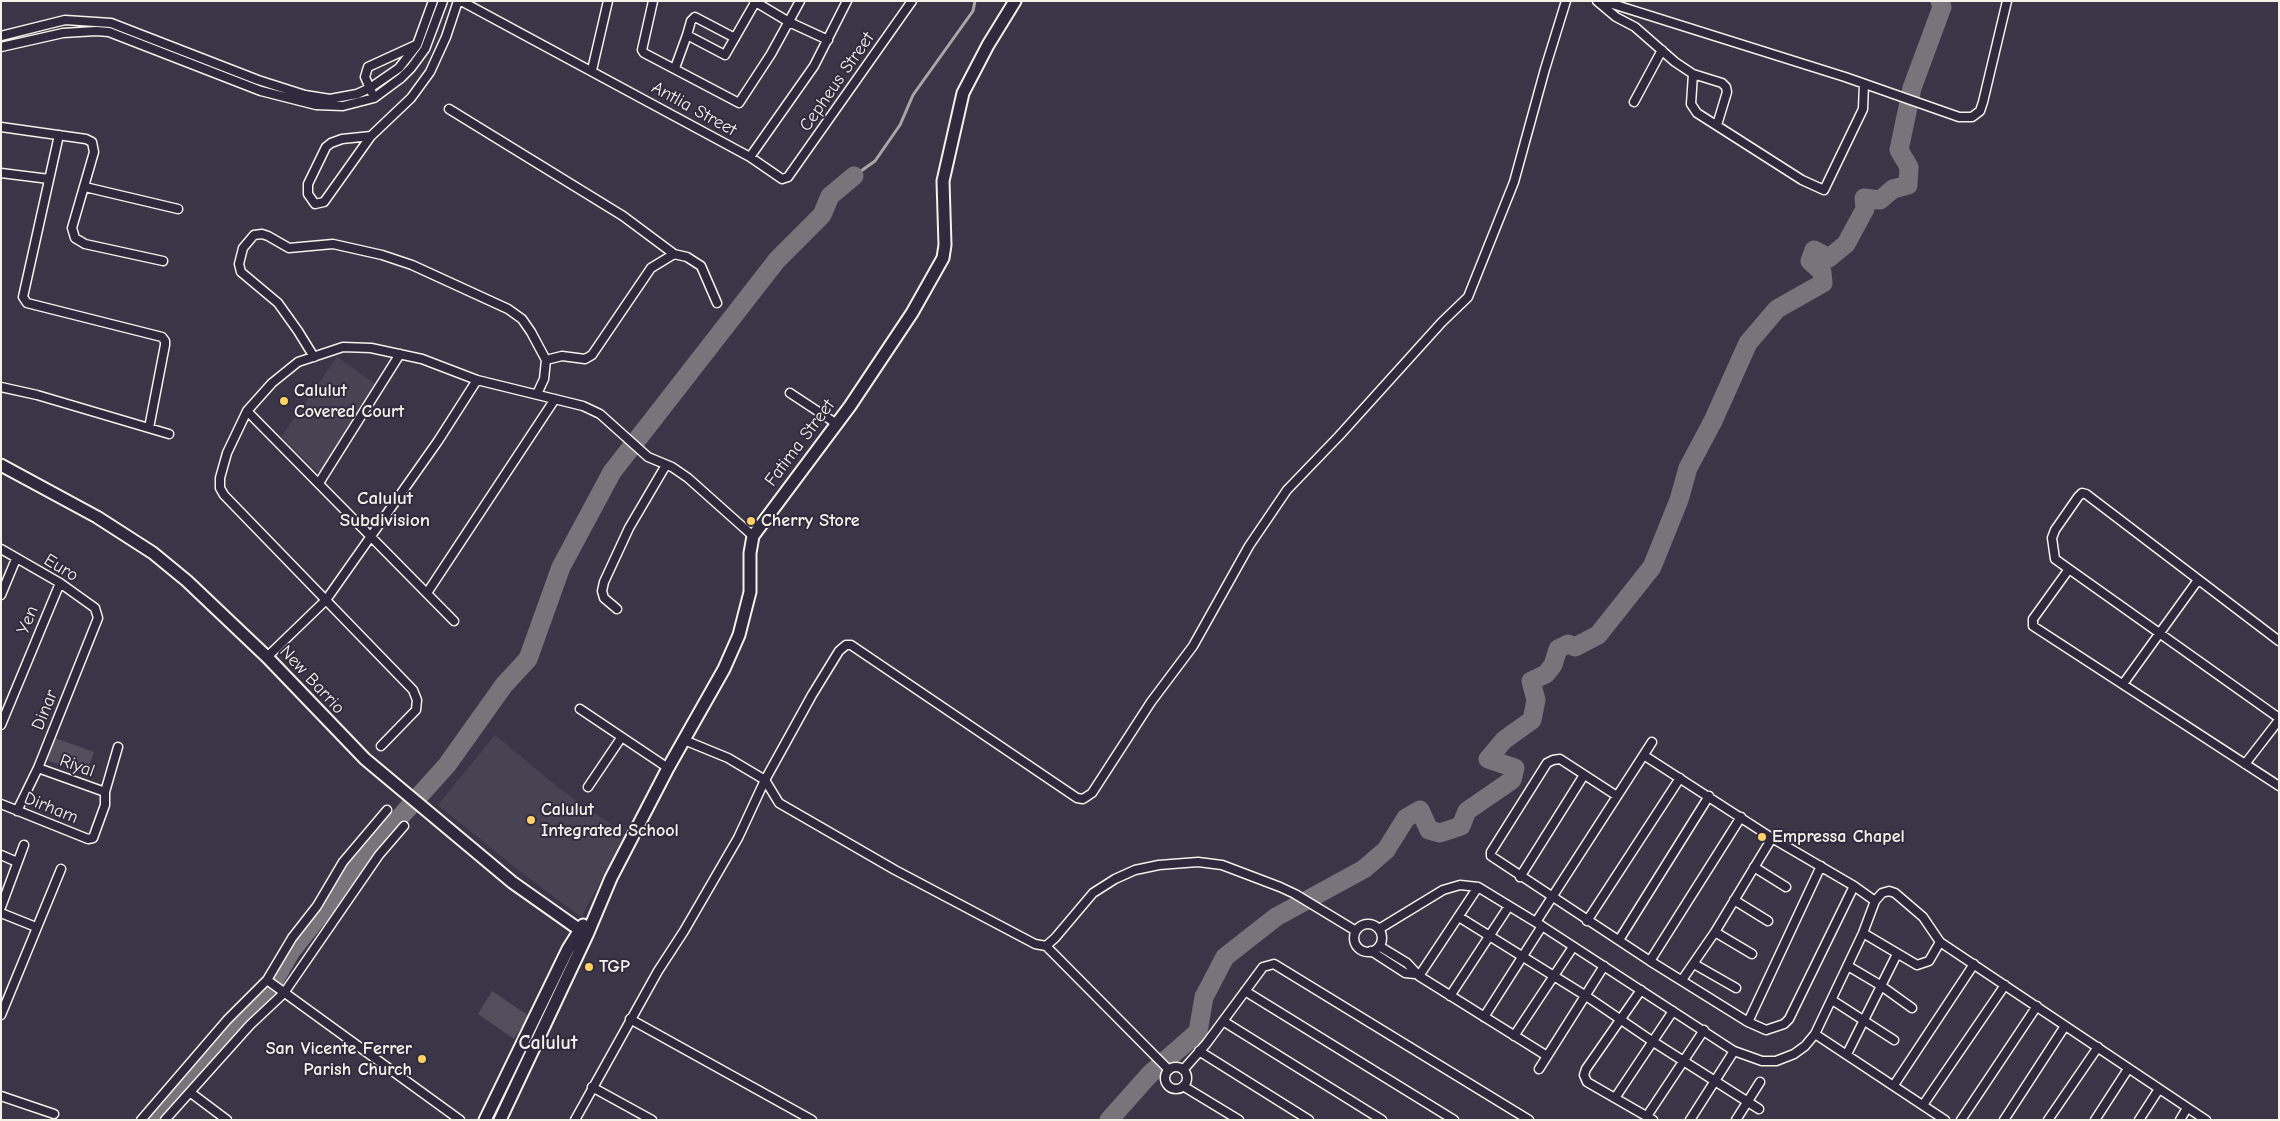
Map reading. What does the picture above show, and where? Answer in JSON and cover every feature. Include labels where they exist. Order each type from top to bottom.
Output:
[{"type":"main road","name":"Fatima Street","points":[[583,932],[599,905],[668,768],[724,669],[739,635],[750,592],[750,553],[753,536],[837,424],[912,313],[943,258],[945,245],[943,181],[963,93],[988,45],[1015,1]]},
{"type":"main road","name":"New Barrio","points":[[2,467],[97,517],[153,553],[187,581],[267,657],[365,759],[512,882],[583,932]]},
{"type":"main road","points":[[485,1120],[583,932]]},
{"type":"main road","points":[[500,1120],[583,932]]},
{"type":"street","points":[[1,47],[63,33],[96,31],[119,35],[262,91],[304,99],[332,107],[343,106],[374,98],[401,78],[419,59],[434,1]]},
{"type":"street","points":[[1,36],[65,20],[96,21],[122,26],[304,99],[330,99],[357,94],[370,88],[399,68],[421,47],[443,1]]},
{"type":"street","points":[[371,136],[342,140],[331,143],[326,147],[308,184],[308,194],[315,204],[324,202],[371,136],[410,98],[430,72],[460,1]]},
{"type":"street","name":"Antlia Street","points":[[460,1],[592,70],[750,157],[814,66],[848,1]]},
{"type":"street","points":[[592,70],[608,1]]},
{"type":"street","points":[[653,1],[642,50],[644,53],[739,103],[771,54],[800,1]]},
{"type":"street","name":"Cepheus Street","points":[[750,157],[782,179],[785,179],[912,1]]},
{"type":"street","points":[[575,1120],[630,1018],[658,970],[684,931],[733,846],[765,780],[812,695],[839,651],[846,645],[851,645],[1077,798],[1088,797],[1102,779],[1151,702],[1193,646],[1249,546],[1287,490],[1339,436],[1442,322],[1468,297],[1514,182],[1566,1]]},
{"type":"street","points":[[1597,1],[1610,13],[1635,27],[1675,62],[1693,74],[1722,83],[1726,87],[1727,92],[1717,125]]},
{"type":"street","points":[[1603,1],[1901,95],[1959,117],[1972,117],[1980,111],[2007,1]]},
{"type":"street","points":[[687,35],[723,55],[756,2],[789,22],[828,40]]},
{"type":"street","points":[[675,68],[691,21],[695,18],[735,38]]},
{"type":"street","points":[[96,21],[96,31]]},
{"type":"street","points":[[374,98],[365,74],[368,67],[421,47]]},
{"type":"street","points":[[1634,102],[1662,50]]},
{"type":"street","points":[[1693,74],[1691,104],[1693,109],[1741,143],[1802,180],[1824,190],[1863,110],[1864,84]]},
{"type":"street","points":[[450,109],[622,216],[674,254],[687,257],[701,266],[717,303]]},
{"type":"street","points":[[1,127],[86,139],[94,145],[85,187],[72,228],[75,238],[78,242],[163,261]]},
{"type":"street","points":[[59,135],[23,296],[27,303],[162,337],[165,345],[149,428]]},
{"type":"street","points":[[1,173],[49,180]]},
{"type":"street","points":[[85,187],[178,209]]},
{"type":"street","points":[[314,357],[278,303],[242,272],[239,264],[243,248],[254,235],[262,234],[268,236],[289,248],[333,244],[343,246],[412,265],[491,299],[516,314],[531,332],[546,360],[544,380],[537,394]]},
{"type":"street","points":[[546,360],[562,356],[585,359],[592,355],[651,268],[674,254]]},
{"type":"street","points":[[381,746],[416,710],[417,700],[413,690],[224,495],[220,488],[220,478],[227,452],[247,411],[272,383],[298,362],[343,347],[371,348],[422,359],[477,380],[583,406],[600,414],[639,450],[656,462],[666,465],[688,478],[753,536]]},
{"type":"street","points":[[319,483],[400,354]]},
{"type":"street","points":[[267,657],[326,600],[371,538],[477,380]]},
{"type":"street","points":[[1,387],[37,395],[169,434]]},
{"type":"street","points":[[790,393],[837,424]]},
{"type":"street","points":[[427,592],[555,399]]},
{"type":"street","points":[[247,411],[454,621]]},
{"type":"street","points":[[618,609],[604,598],[602,591],[604,582],[630,528],[666,465]]},
{"type":"street","points":[[2245,764],[2279,719],[2056,559],[2052,538],[2055,530],[2082,493],[2114,515],[2279,641]]},
{"type":"street","name":"Euro","points":[[1,549],[60,583],[95,608],[98,618]]},
{"type":"street","points":[[1,595],[16,559]]},
{"type":"street","points":[[2069,569],[2034,619],[2033,626],[2279,786]]},
{"type":"street","points":[[2123,684],[2198,580]]},
{"type":"street","name":"Yen","points":[[1,725],[60,583]]},
{"type":"street","name":"Dinar","points":[[17,811],[38,768],[98,618]]},
{"type":"street","points":[[580,709],[668,768]]},
{"type":"street","points":[[588,787],[621,738]]},
{"type":"street","points":[[684,740],[728,758],[765,780],[779,803],[895,870],[1035,944],[1046,946],[1167,1068],[1176,1067],[1183,1070],[1186,1076],[1183,1086]]},
{"type":"street","points":[[1484,1017],[1522,958],[1552,896],[1645,756],[1652,742]]},
{"type":"street","points":[[105,792],[118,747]]},
{"type":"street","points":[[1645,756],[1772,838],[1854,886],[1875,901]]},
{"type":"street","points":[[1617,796],[1560,759],[1553,760],[1548,764],[1491,852],[1494,860],[1650,961],[1748,1022],[1766,1030],[1784,1024],[1789,1019],[1854,886]]},
{"type":"street","name":"Riyal","points":[[38,768],[105,792]]},
{"type":"street","points":[[1520,877],[1584,775]]},
{"type":"street","points":[[1588,921],[1680,778]]},
{"type":"street","name":"Dirham","points":[[1,804],[91,839],[105,805],[105,792]]},
{"type":"street","points":[[1619,940],[1709,796]]},
{"type":"street","points":[[141,1120],[227,1020],[268,981],[292,938],[317,906],[343,862],[387,810]]},
{"type":"street","points":[[1650,961],[1741,817]]},
{"type":"street","points":[[165,1120],[282,992],[379,855],[404,826]]},
{"type":"street","points":[[1682,980],[1715,932],[1772,838]]},
{"type":"street","points":[[1,907],[24,845]]},
{"type":"street","points":[[1,855],[17,862]]},
{"type":"street","points":[[1046,946],[1094,893],[1135,870],[1159,865],[1198,862],[1222,865],[1295,894],[1356,931]]},
{"type":"street","points":[[1748,1022],[1821,866]]},
{"type":"street","points":[[1754,867],[1786,887]]},
{"type":"street","points":[[1,1015],[61,869]]},
{"type":"street","points":[[1379,929],[1443,890],[1460,885],[1478,888],[1539,924],[1734,1051],[1762,1062],[1776,1061],[1794,1054],[1805,1046],[1815,1034],[1863,933],[1875,901],[1882,893],[1895,892],[1923,917],[1940,942],[2098,1047],[2128,1070],[2206,1120]]},
{"type":"street","points":[[1417,975],[1478,888]]},
{"type":"street","points":[[1734,900],[1768,921]]},
{"type":"street","points":[[1450,996],[1509,906]]},
{"type":"street","points":[[1,913],[36,927]]},
{"type":"street","points":[[1458,917],[1586,996],[1652,1041],[1759,1109]]},
{"type":"street","points":[[1372,951],[1379,946],[1382,938],[1379,929],[1376,926],[1362,925],[1356,931],[1354,940],[1359,948],[1372,951],[1405,973],[1417,975]]},
{"type":"street","points":[[1715,932],[1752,954]]},
{"type":"street","points":[[1863,933],[1917,965],[1930,961],[1940,942]]},
{"type":"street","points":[[1379,946],[1407,963],[1417,975],[1547,1056]]},
{"type":"street","points":[[1514,1036],[1572,947]]},
{"type":"street","points":[[1847,1054],[1897,954]]},
{"type":"street","points":[[1183,1070],[1263,968],[1274,964],[1517,1117],[1529,1120]]},
{"type":"street","points":[[1694,964],[1736,988]]},
{"type":"street","points":[[1894,1085],[1974,964]]},
{"type":"street","points":[[1539,1069],[1604,966]]},
{"type":"street","points":[[1848,966],[1880,985],[1912,1008]]},
{"type":"street","points":[[268,981],[460,1120]]},
{"type":"street","points":[[1923,1105],[2006,985]]},
{"type":"street","points":[[1641,990],[1586,1069],[1584,1075],[1587,1082],[1650,1118],[1704,1030]]},
{"type":"street","points":[[1245,991],[1454,1120]]},
{"type":"street","points":[[1832,1000],[1894,1040]]},
{"type":"street","points":[[1961,1120],[2037,1006]]},
{"type":"street","points":[[1615,1098],[1673,1011]]},
{"type":"street","points":[[630,1018],[812,1120]]},
{"type":"street","points":[[1223,1021],[1382,1120]]},
{"type":"street","points":[[2004,1120],[2065,1026]]},
{"type":"street","points":[[1815,1034],[1945,1120]]},
{"type":"street","points":[[2048,1120],[2098,1047]]},
{"type":"street","points":[[1199,1051],[1309,1120]]},
{"type":"street","points":[[1690,1120],[1734,1051]]},
{"type":"street","points":[[1167,1068],[1165,1076],[1167,1084],[1176,1089],[1183,1086]]},
{"type":"street","points":[[2095,1120],[2128,1070]]},
{"type":"street","points":[[1736,1120],[1760,1082]]},
{"type":"street","points":[[1183,1086],[1225,1116],[1239,1120]]},
{"type":"street","points":[[592,1087],[652,1120]]},
{"type":"street","points":[[2139,1120],[2159,1089]]},
{"type":"street","points":[[191,1093],[226,1120]]},
{"type":"street","points":[[1,1096],[54,1114]]},
{"type":"street","points":[[2180,1120],[2187,1108]]},
{"type":"shaded area","points":[[337,357],[378,386],[319,473],[281,437]]},
{"type":"shaded area","name":"Calulut Integrated School","points":[[495,735],[560,789],[626,835],[581,917],[521,872],[438,805]]},
{"type":"shaded area","points":[[55,738],[94,752],[86,774],[47,760]]},
{"type":"shaded area","points":[[492,991],[529,1016],[514,1039],[478,1014]]},
{"type":"waterway","points":[[854,176],[875,161],[900,125],[913,95],[973,11],[975,1]]},
{"type":"waterway","points":[[1109,1120],[1150,1074],[1198,1032],[1204,997],[1225,957],[1276,917],[1364,869],[1386,850],[1406,818],[1420,810],[1429,830],[1440,833],[1461,826],[1467,811],[1512,780],[1515,768],[1488,759],[1504,740],[1532,720],[1536,700],[1531,681],[1546,674],[1553,665],[1558,649],[1568,644],[1575,647],[1598,635],[1652,567],[1679,500],[1688,468],[1713,421],[1748,343],[1777,309],[1823,283],[1822,272],[1810,261],[1814,250],[1829,258],[1846,244],[1865,209],[1864,198],[1880,200],[1893,189],[1908,185],[1909,167],[1899,150],[1912,88],[1942,7],[1940,1]]},
{"type":"waterway","points":[[152,1120],[264,998],[291,951],[373,847],[447,765],[504,685],[528,659],[561,567],[612,472],[777,260],[822,215],[830,196],[854,176]]},
{"type":"place","name":"Calulut Covered Court","points":[[284,401]]},
{"type":"place","name":"Cherry Store","points":[[751,521]]},
{"type":"place","name":"Calulut Integrated School","points":[[531,820]]},
{"type":"place","name":"Empressa Chapel","points":[[1762,837]]},
{"type":"place","name":"TGP","points":[[589,967]]},
{"type":"place","name":"San Vicente Ferrer Parish Church","points":[[422,1059]]},
{"type":"district","name":"Calulut Subdivision","points":[[385,510]]},
{"type":"district","name":"Calulut","points":[[548,1043]]}]
